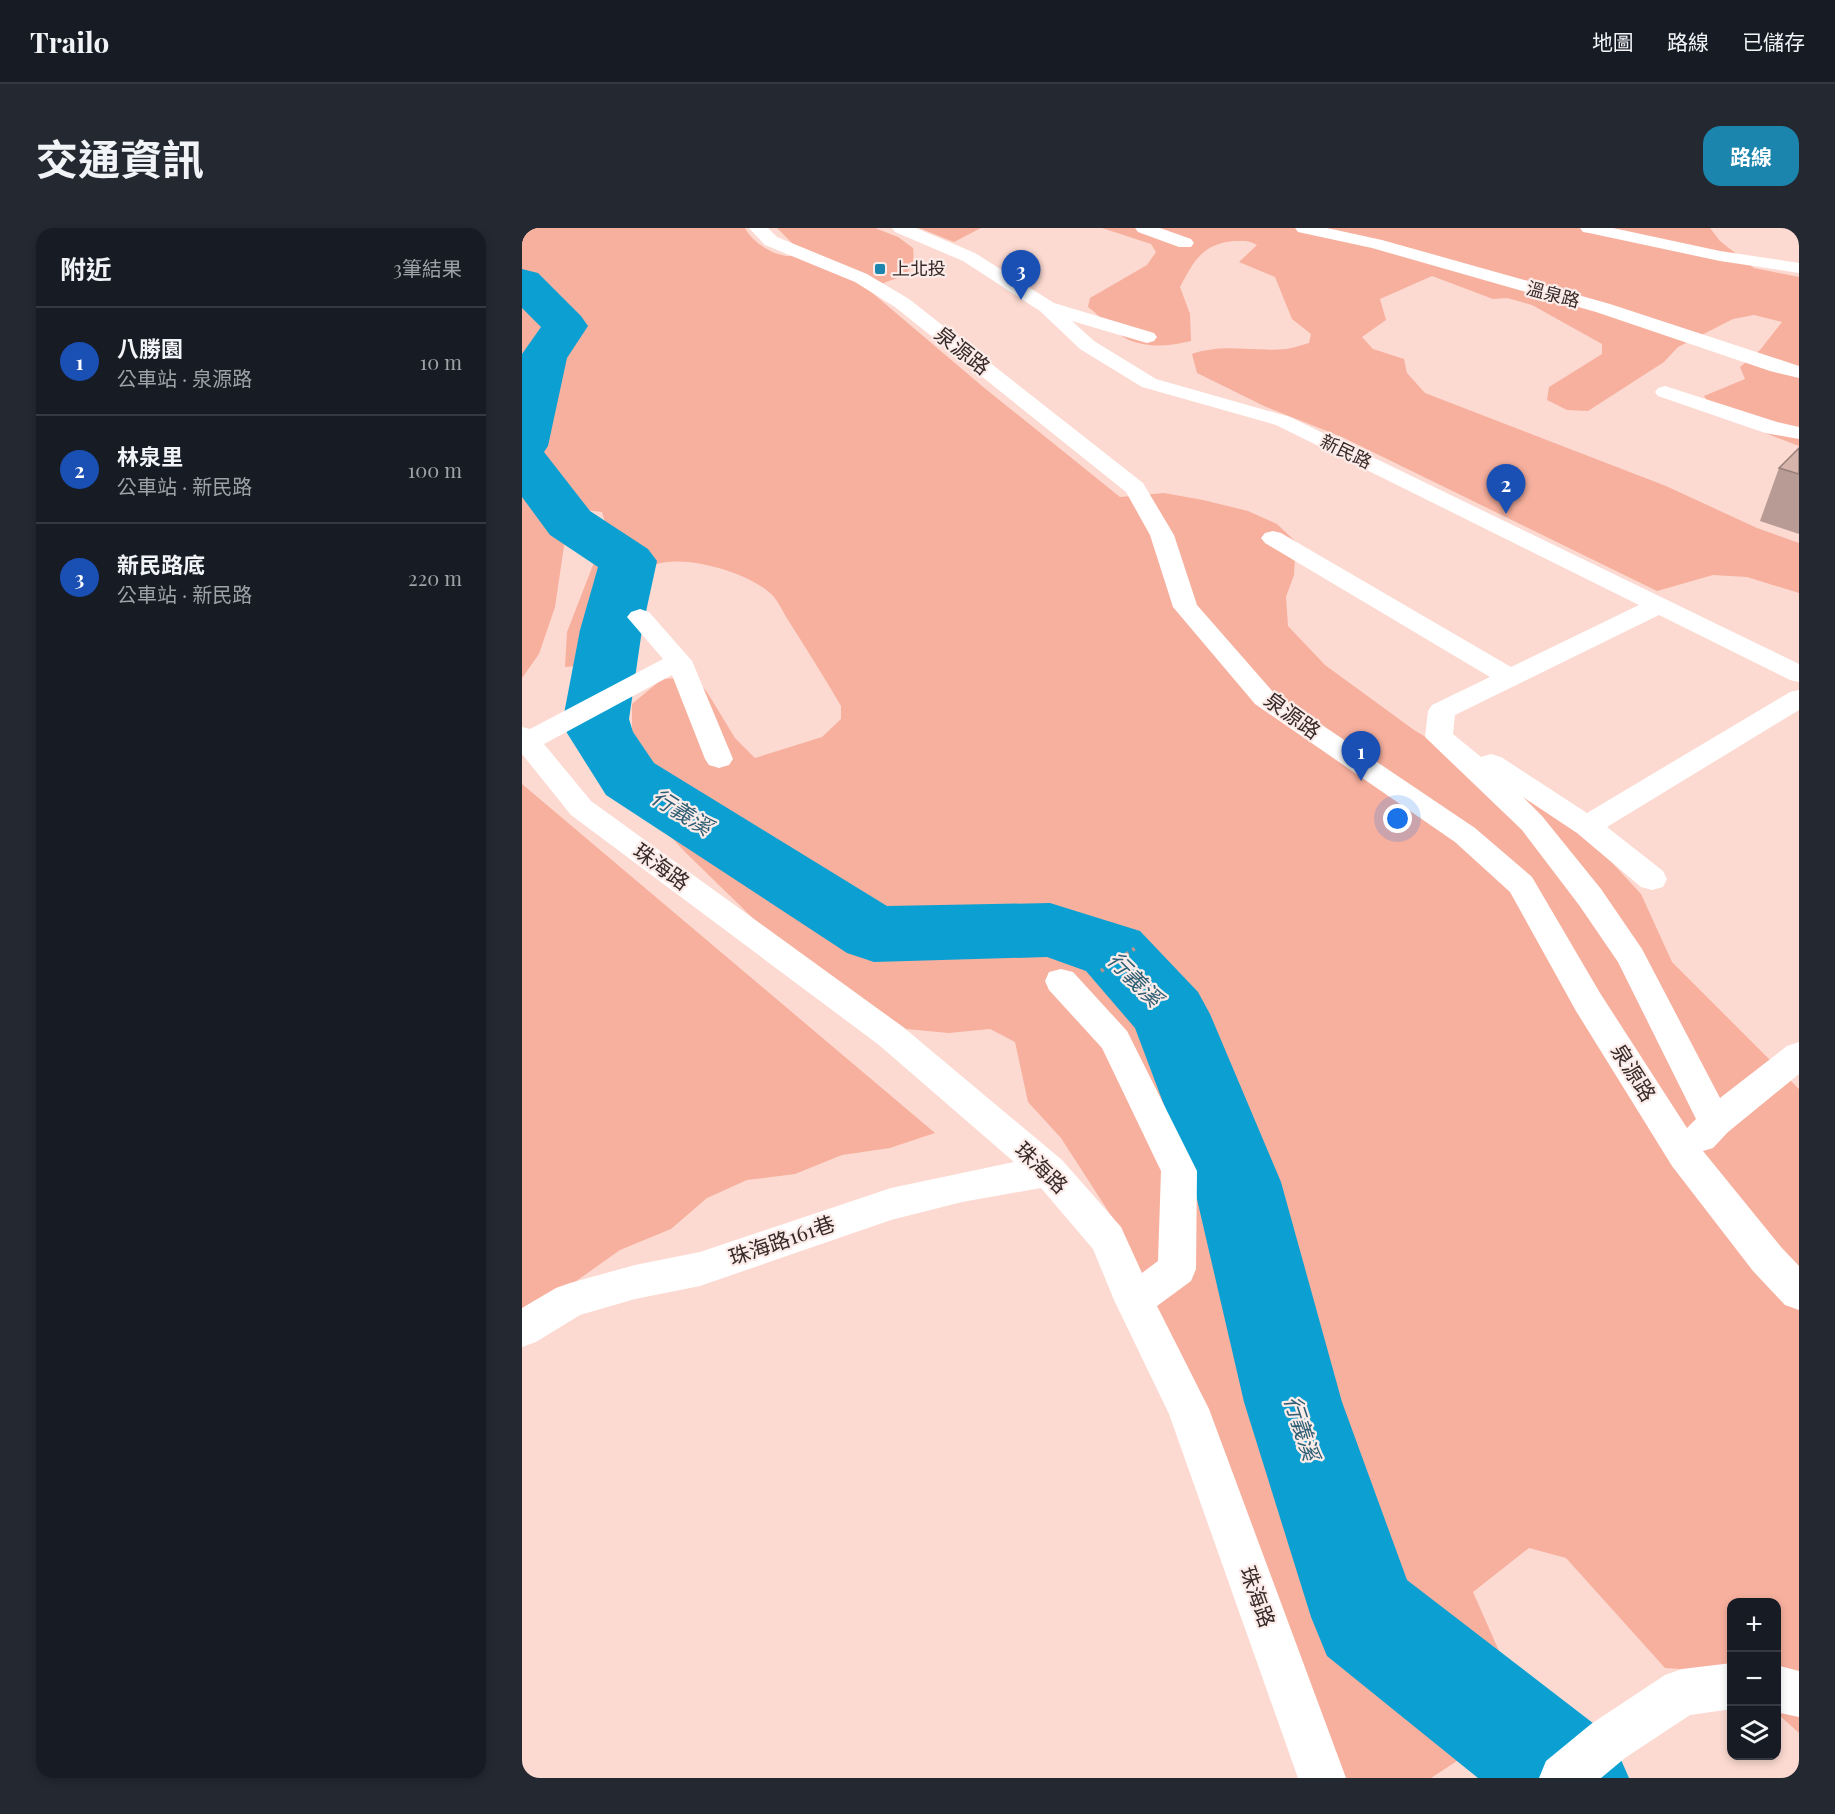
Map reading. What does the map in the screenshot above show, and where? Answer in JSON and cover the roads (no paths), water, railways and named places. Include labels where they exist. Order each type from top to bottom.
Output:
[{"type":"street","name":"泉源路","points":[[758,228],[771,241],[861,278],[902,303],[1135,488],[1162,535],[1185,607],[1264,698],[1465,835],[1521,885],[1588,1002],[1685,1155],[1767,1259],[1799,1293]]},
{"type":"street","name":"新民路","points":[[901,228],[969,257],[1047,307],[1087,345],[1149,383],[1283,421],[1799,674]]},
{"type":"street","points":[[1144,228],[1185,243]]},
{"type":"street","name":"溫泉路","points":[[1304,228],[1376,244],[1603,308],[1756,361],[1799,372]]},
{"type":"street","points":[[1589,228],[1720,256],[1799,268]]},
{"type":"street","points":[[1047,307],[1148,337]]},
{"type":"street","points":[[1665,392],[1773,428],[1799,433]]},
{"type":"street","points":[[1273,538],[1510,678]]},
{"type":"street","points":[[1660,605],[1442,711],[1439,737],[1474,766],[1532,823],[1590,897],[1631,957],[1715,1122]]},
{"type":"street","points":[[640,617],[679,660],[719,759]]},
{"type":"street","points":[[524,740],[679,660]]},
{"type":"street","points":[[1587,826],[1799,698]]},
{"type":"street","name":"珠海路","points":[[524,740],[581,808],[891,1036],[1049,1171],[1108,1239],[1134,1300],[1188,1409],[1322,1778]]},
{"type":"street","points":[[1490,762],[1587,826],[1652,879]]},
{"type":"street","points":[[1061,981],[1115,1040],[1179,1171],[1177,1269],[1134,1300]]},
{"type":"street","points":[[1685,1155],[1715,1122],[1795,1065]]},
{"type":"street","name":"珠海路161巷","points":[[522,1329],[570,1300],[635,1282],[700,1269],[891,1204],[962,1187],[1049,1171]]},
{"type":"street","points":[[1563,1778],[1608,1741],[1682,1692],[1727,1686]]},
{"type":"street","points":[[1781,1690],[1799,1695]]},
{"type":"waterway","name":"行義溪","points":[[522,282],[565,326],[543,358],[522,446]]},
{"type":"waterway","name":"行義溪","points":[[522,460],[570,523],[628,561],[611,630],[596,719],[600,733],[630,779],[874,934],[1050,930],[1113,951],[1170,1014],[1237,1182],[1293,1402],[1366,1617],[1570,1778]]},
{"type":"place","name":"上北投","points":[[880,269]]},
{"type":"place","name":"新民路底","points":[[1021,300]]},
{"type":"place","name":"林泉里","points":[[1506,514]]},
{"type":"place","name":"八勝園","points":[[1361,781]]}]
